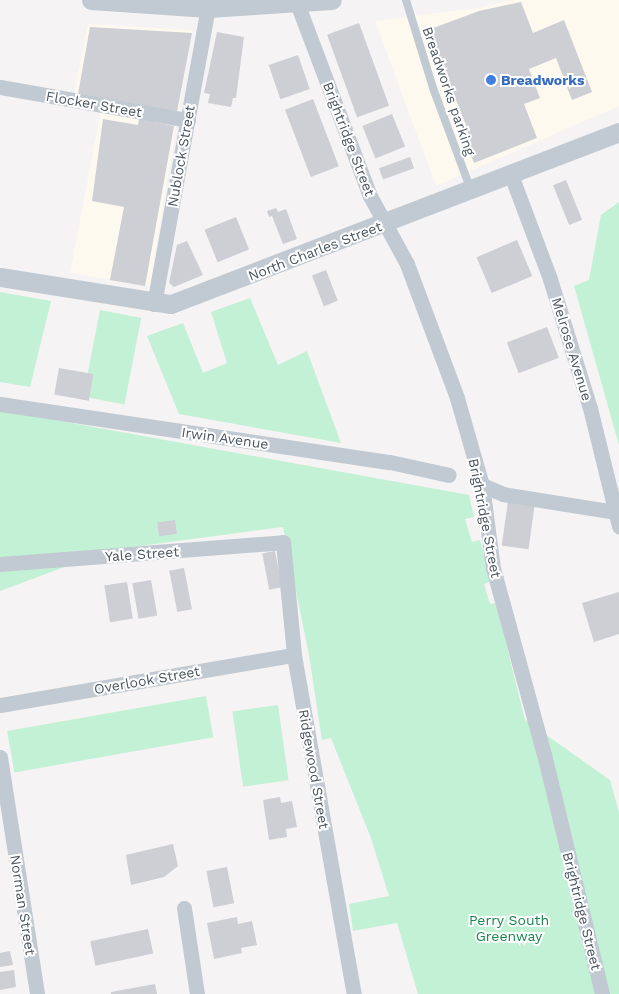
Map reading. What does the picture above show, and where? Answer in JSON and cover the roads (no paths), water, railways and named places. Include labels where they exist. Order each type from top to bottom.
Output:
[{"type":"street","points":[[90,0],[208,8],[332,0]]},
{"type":"street","name":"Brightridge Street","points":[[296,3],[370,196],[407,264],[457,398],[482,485],[493,568],[544,754],[602,994]]},
{"type":"street","name":"Nublock Street","points":[[154,304],[208,8]]},
{"type":"street","name":"Flocker Street","points":[[0,87],[188,120]]},
{"type":"street","name":"North Charles Street","points":[[0,277],[154,304],[172,304],[192,299],[619,132]]},
{"type":"street","name":"Melrose Avenue","points":[[511,175],[553,288],[590,408],[617,519]]},
{"type":"street","name":"Irwin Avenue","points":[[0,404],[390,462],[449,475]]},
{"type":"street","points":[[482,485],[503,494],[617,519]]},
{"type":"street","name":"Yale Street","points":[[0,564],[283,542]]},
{"type":"street","name":"Ridgewood Street","points":[[283,542],[294,655],[354,994]]},
{"type":"street","name":"Overlook Street","points":[[0,704],[294,655]]},
{"type":"street","name":"Norman Street","points":[[0,757],[37,994]]},
{"type":"street","points":[[184,908],[197,994]]},
{"type":"lane","name":"Breadworks parking","points":[[406,0],[430,80],[471,190]]},
{"type":"place","name":"Breadworks","points":[[491,80]]},
{"type":"park label","name":"Perry South Greenway","points":[[509,928]]}]
